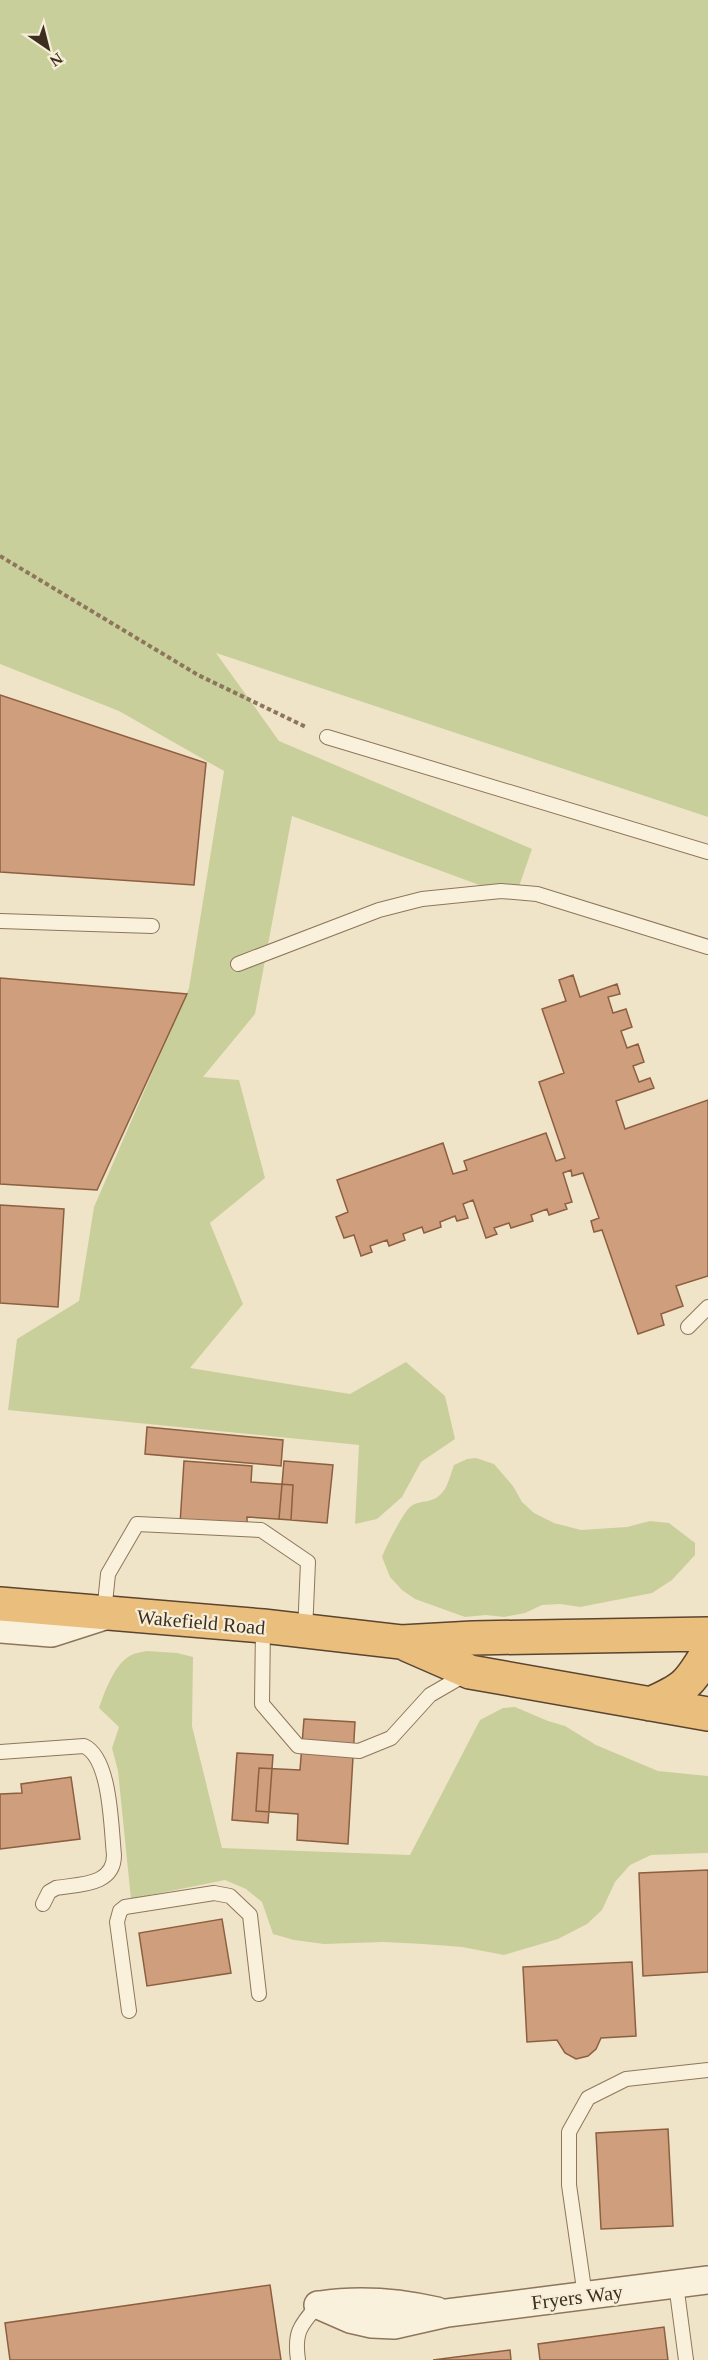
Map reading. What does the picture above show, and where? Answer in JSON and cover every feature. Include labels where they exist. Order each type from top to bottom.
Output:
[{"type":"highway","name":"Wakefield Road","points":[[0,1604],[263,1626],[401,1642],[473,1638],[708,1634]]},
{"type":"highway","name":"Wakefield Road","points":[[401,1642],[470,1672],[708,1714]]},
{"type":"highway","points":[[650,1704],[678,1692],[691,1680],[708,1652]]},
{"type":"street","points":[[0,1626],[51,1630],[104,1613]]},
{"type":"street","name":"Fryers Way","points":[[318,2305],[350,2319],[394,2325],[447,2313],[708,2280]]},
{"type":"lane","points":[[327,737],[708,852]]},
{"type":"lane","points":[[238,964],[379,910],[422,899],[501,891],[537,894],[708,947]]},
{"type":"lane","points":[[0,921],[152,926]]},
{"type":"lane","points":[[688,1327],[708,1307]]},
{"type":"lane","points":[[104,1613],[108,1574],[137,1524],[261,1530],[308,1562],[305,1632]]},
{"type":"lane","points":[[263,1626],[262,1704],[298,1746],[359,1751],[391,1738],[430,1695],[470,1672]]},
{"type":"lane","points":[[0,1752],[84,1746],[90,1749],[103,1770],[114,1855],[111,1873],[103,1878],[56,1888],[49,1892],[43,1904]]},
{"type":"lane","points":[[129,2011],[117,1922],[120,1911],[125,1907],[213,1893],[230,1896],[250,1915],[259,1994]]},
{"type":"lane","points":[[585,2296],[569,2185],[569,2132],[588,2097],[626,2079],[708,2070]]},
{"type":"lane","points":[[676,2284],[686,2360]]},
{"type":"lane","points":[[298,2360],[296,2337],[300,2326],[318,2305]]},
{"type":"path","points":[[0,556],[198,675],[327,737]]},
{"type":"green space","points":[[0,0],[708,0],[708,817],[216,653],[279,741],[532,849],[515,898],[292,816],[255,1014],[203,1077],[239,1080],[265,1178],[210,1223],[243,1304],[190,1368],[350,1394],[406,1362],[445,1396],[455,1439],[421,1462],[402,1497],[377,1519],[355,1524],[359,1445],[8,1410],[17,1339],[79,1301],[94,1207],[189,988],[224,771],[119,711],[0,664]]},
{"type":"green space","points":[[476,1458],[494,1464],[513,1486],[522,1502],[534,1513],[554,1523],[581,1530],[627,1527],[650,1521],[669,1523],[695,1543],[695,1555],[672,1580],[652,1593],[580,1607],[560,1604],[542,1605],[525,1613],[504,1617],[486,1615],[465,1617],[415,1599],[402,1590],[390,1577],[382,1557],[410,1507],[439,1496],[448,1483],[454,1465]]},
{"type":"green space","points":[[147,1651],[177,1653],[193,1657],[192,1726],[222,1848],[410,1855],[480,1720],[503,1708],[515,1707],[565,1726],[596,1745],[658,1771],[708,1776],[708,1853],[651,1855],[630,1865],[615,1882],[602,1910],[587,1924],[558,1939],[504,1955],[462,1947],[423,1944],[383,1942],[324,1944],[294,1940],[273,1934],[262,1902],[246,1889],[225,1880],[131,1899],[118,1771],[112,1748],[119,1727],[99,1708],[110,1680],[123,1661],[130,1656]]},
{"type":"building","points":[[0,695],[206,763],[194,885],[0,872]]},
{"type":"building","points":[[573,975],[580,997],[617,984],[620,994],[608,997],[613,1013],[626,1009],[632,1027],[621,1031],[627,1048],[638,1044],[644,1062],[633,1066],[639,1082],[650,1078],[654,1088],[616,1101],[625,1129],[708,1100],[708,1276],[676,1286],[683,1306],[661,1314],[664,1325],[638,1334],[602,1230],[594,1232],[591,1221],[599,1218],[583,1173],[572,1176],[571,1170],[563,1173],[572,1202],[565,1204],[567,1209],[549,1215],[547,1209],[531,1215],[533,1221],[511,1228],[509,1223],[494,1228],[497,1234],[486,1238],[473,1200],[463,1204],[468,1218],[457,1221],[455,1216],[440,1222],[441,1227],[424,1233],[422,1227],[403,1234],[405,1240],[389,1246],[387,1240],[370,1246],[372,1252],[361,1256],[354,1235],[344,1238],[336,1217],[348,1212],[337,1180],[443,1143],[453,1174],[467,1170],[464,1161],[546,1133],[556,1161],[565,1158],[539,1082],[564,1073],[542,1009],[566,1001],[559,980]]},
{"type":"building","points":[[0,978],[187,994],[97,1190],[0,1184]]},
{"type":"building","points":[[0,1205],[64,1209],[58,1307],[0,1303]]},
{"type":"building","points":[[147,1427],[283,1440],[281,1466],[145,1454]]},
{"type":"building","points":[[184,1461],[252,1466],[251,1482],[293,1485],[291,1520],[247,1517],[247,1529],[180,1524]]},
{"type":"building","points":[[284,1461],[333,1465],[327,1523],[279,1519]]},
{"type":"building","points":[[304,1719],[355,1722],[348,1844],[297,1840],[298,1814],[256,1811],[259,1768],[300,1770]]},
{"type":"building","points":[[237,1753],[273,1755],[268,1823],[232,1820]]},
{"type":"building","points":[[71,1777],[80,1839],[0,1849],[0,1794],[22,1793],[21,1784]]},
{"type":"building","points":[[708,1870],[708,1972],[643,1976],[639,1873]]},
{"type":"building","points":[[222,1919],[231,1973],[147,1986],[139,1933]]},
{"type":"building","points":[[632,1962],[636,2036],[601,2038],[596,2049],[588,2056],[576,2059],[565,2053],[557,2040],[527,2042],[523,1967]]},
{"type":"building","points":[[668,2129],[673,2226],[601,2229],[596,2133]]},
{"type":"building","points":[[270,2285],[281,2360],[10,2360],[5,2323]]},
{"type":"building","points":[[664,2327],[668,2360],[540,2360],[538,2344]]},
{"type":"building","points":[[510,2350],[511,2360],[433,2360]]}]
